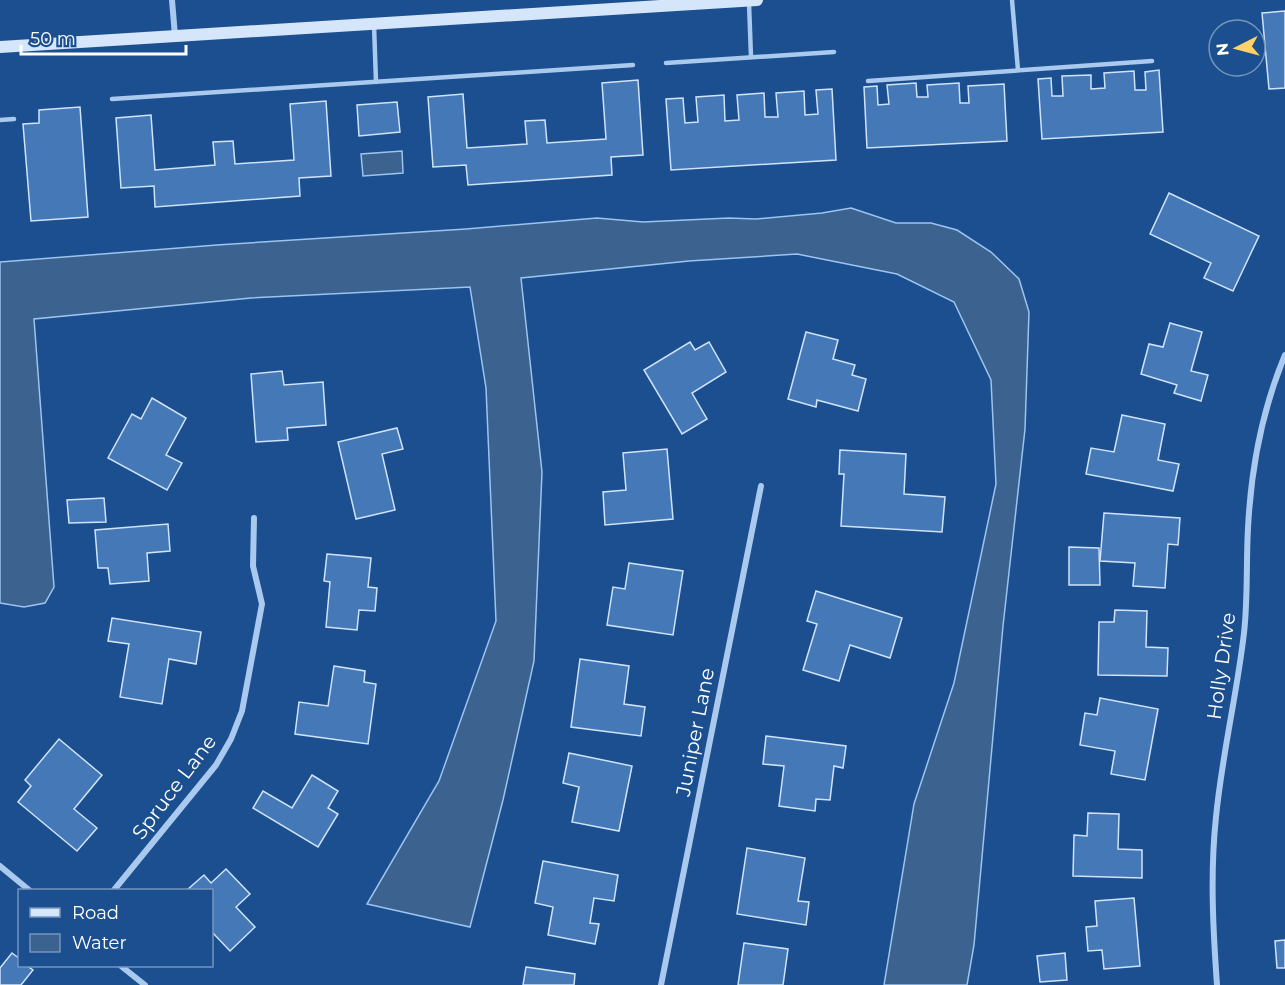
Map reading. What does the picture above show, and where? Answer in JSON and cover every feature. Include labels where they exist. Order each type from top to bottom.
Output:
[{"type":"main road","points":[[0,47],[757,0]]},
{"type":"street","points":[[172,0],[175,36]]},
{"type":"street","name":"Holly Drive","points":[[1217,985],[1211,909],[1216,816],[1244,633],[1251,491],[1260,434],[1276,377],[1285,355]]},
{"type":"street","name":"Juniper Lane","points":[[661,985],[761,486]]},
{"type":"street","name":"Spruce Lane","points":[[116,889],[216,765],[231,739],[242,711],[262,604],[253,566],[254,518]]},
{"type":"street","points":[[0,867],[27,889]]},
{"type":"street","points":[[122,967],[145,985]]},
{"type":"lane","points":[[749,0],[751,57]]},
{"type":"lane","points":[[1012,0],[1018,70]]},
{"type":"lane","points":[[374,23],[376,82]]},
{"type":"lane","points":[[666,63],[834,52]]},
{"type":"lane","points":[[868,81],[1152,61]]},
{"type":"lane","points":[[112,99],[633,64]]},
{"type":"lane","points":[[0,120],[14,119]]},
{"type":"water","points":[[402,151],[403,173],[363,176],[361,154]]},
{"type":"water","points":[[851,208],[896,223],[931,223],[957,230],[991,252],[1019,279],[1029,312],[1025,429],[1003,626],[974,945],[967,985],[884,985],[914,804],[954,683],[996,484],[991,380],[954,302],[897,274],[797,254],[689,261],[521,278],[542,472],[534,661],[503,800],[470,927],[367,904],[439,781],[496,621],[486,388],[470,287],[251,298],[34,319],[54,587],[45,603],[24,607],[0,603],[0,262],[597,218],[643,222],[756,219]]},
{"type":"building","points":[[1285,11],[1285,88],[1269,89],[1267,18],[1262,18],[1262,13]]},
{"type":"building","points":[[1159,70],[1163,132],[1042,139],[1038,79],[1051,78],[1052,96],[1063,96],[1062,76],[1091,75],[1091,89],[1105,88],[1104,73],[1134,71],[1135,90],[1146,90],[1145,72]]},
{"type":"building","points":[[638,80],[643,155],[611,157],[612,175],[468,185],[466,165],[433,167],[428,97],[463,94],[467,148],[527,144],[525,121],[545,120],[547,143],[606,139],[602,83]]},
{"type":"building","points":[[916,83],[917,97],[928,97],[927,85],[959,83],[960,103],[969,103],[968,86],[1004,84],[1007,141],[867,148],[864,87],[877,86],[878,105],[889,104],[887,85]]},
{"type":"building","points":[[832,89],[836,160],[671,170],[666,99],[683,98],[685,123],[698,122],[696,97],[724,95],[725,121],[739,120],[737,95],[764,93],[765,117],[778,117],[776,93],[804,91],[805,115],[818,114],[816,90]]},
{"type":"building","points":[[326,101],[331,176],[299,178],[300,196],[155,207],[154,186],[121,188],[116,118],[151,115],[155,170],[215,165],[213,142],[233,141],[235,164],[294,160],[290,104]]},
{"type":"building","points":[[397,102],[400,132],[359,136],[357,105]]},
{"type":"building","points":[[80,107],[88,217],[31,221],[23,124],[39,123],[39,110]]},
{"type":"building","points":[[1169,193],[1259,236],[1233,291],[1204,278],[1211,263],[1150,234]]},
{"type":"building","points":[[1170,323],[1202,332],[1191,371],[1208,375],[1201,401],[1174,393],[1177,385],[1141,374],[1149,344],[1163,347]]},
{"type":"building","points":[[806,332],[838,340],[833,359],[855,365],[852,375],[866,379],[858,411],[817,400],[816,407],[788,399]]},
{"type":"building","points":[[690,342],[695,350],[709,342],[726,372],[692,393],[707,419],[682,434],[644,370]]},
{"type":"building","points":[[282,371],[284,385],[323,382],[326,425],[287,428],[288,440],[256,442],[251,374]]},
{"type":"building","points":[[152,398],[186,418],[166,455],[182,463],[167,490],[108,458],[132,414],[141,419]]},
{"type":"building","points":[[1122,415],[1165,424],[1158,460],[1179,464],[1173,491],[1086,474],[1091,448],[1114,452]]},
{"type":"building","points":[[397,428],[403,449],[382,454],[395,510],[356,519],[338,442]]},
{"type":"building","points":[[667,449],[673,519],[605,525],[603,492],[626,490],[623,453]]},
{"type":"building","points":[[840,450],[906,454],[904,494],[945,497],[942,532],[841,526],[844,474],[839,474]]},
{"type":"building","points":[[104,498],[106,522],[69,523],[67,500]]},
{"type":"building","points":[[1104,513],[1180,518],[1178,545],[1168,544],[1165,588],[1133,586],[1135,563],[1100,561]]},
{"type":"building","points":[[168,524],[170,551],[147,553],[149,581],[110,584],[108,568],[98,568],[95,530]]},
{"type":"building","points":[[1069,547],[1099,548],[1100,585],[1069,585]]},
{"type":"building","points":[[327,554],[371,558],[368,587],[377,588],[375,611],[359,610],[357,630],[326,627],[330,582],[324,581]]},
{"type":"building","points":[[629,563],[683,571],[673,635],[607,625],[613,587],[625,589]]},
{"type":"building","points":[[816,591],[902,618],[890,658],[850,645],[839,681],[803,670],[817,624],[807,621]]},
{"type":"building","points":[[1115,610],[1147,611],[1146,647],[1168,648],[1167,676],[1098,675],[1099,622],[1114,622]]},
{"type":"building","points":[[112,618],[201,632],[196,664],[169,659],[162,704],[120,697],[129,644],[108,641]]},
{"type":"building","points":[[580,659],[629,666],[624,704],[645,707],[641,736],[571,727]]},
{"type":"building","points":[[334,666],[365,671],[364,682],[376,684],[368,744],[295,734],[299,702],[328,706]]},
{"type":"building","points":[[1100,698],[1158,709],[1145,780],[1111,774],[1115,751],[1080,745],[1085,713],[1097,715]]},
{"type":"building","points":[[766,736],[846,746],[843,768],[834,766],[830,800],[816,799],[815,811],[779,806],[784,766],[763,764]]},
{"type":"building","points":[[59,739],[102,775],[74,809],[97,828],[77,851],[18,802],[31,786],[25,780]]},
{"type":"building","points":[[569,753],[632,766],[619,831],[572,822],[579,787],[563,783]]},
{"type":"building","points":[[312,775],[338,791],[328,808],[338,814],[318,847],[253,808],[263,791],[292,808]]},
{"type":"building","points":[[1088,813],[1119,814],[1118,849],[1142,850],[1142,878],[1073,876],[1074,835],[1087,836]]},
{"type":"building","points":[[747,848],[805,858],[798,901],[809,902],[806,925],[737,914]]},
{"type":"building","points":[[543,861],[618,875],[614,901],[594,898],[590,923],[599,924],[595,944],[548,935],[553,907],[535,903]]},
{"type":"building","points":[[226,869],[250,894],[236,907],[255,927],[230,951],[213,933],[213,889],[188,889],[204,875],[211,883]]},
{"type":"building","points":[[1134,898],[1140,966],[1104,969],[1102,950],[1088,951],[1086,927],[1097,926],[1095,901]]},
{"type":"building","points":[[1285,940],[1285,968],[1277,968],[1275,941]]},
{"type":"building","points":[[744,943],[788,949],[783,985],[738,985]]},
{"type":"building","points":[[12,953],[18,958],[18,967],[28,967],[33,970],[21,985],[0,985],[0,968]]},
{"type":"building","points":[[1065,953],[1067,980],[1040,982],[1037,956]]},
{"type":"building","points":[[526,967],[575,974],[574,985],[523,985]]}]
